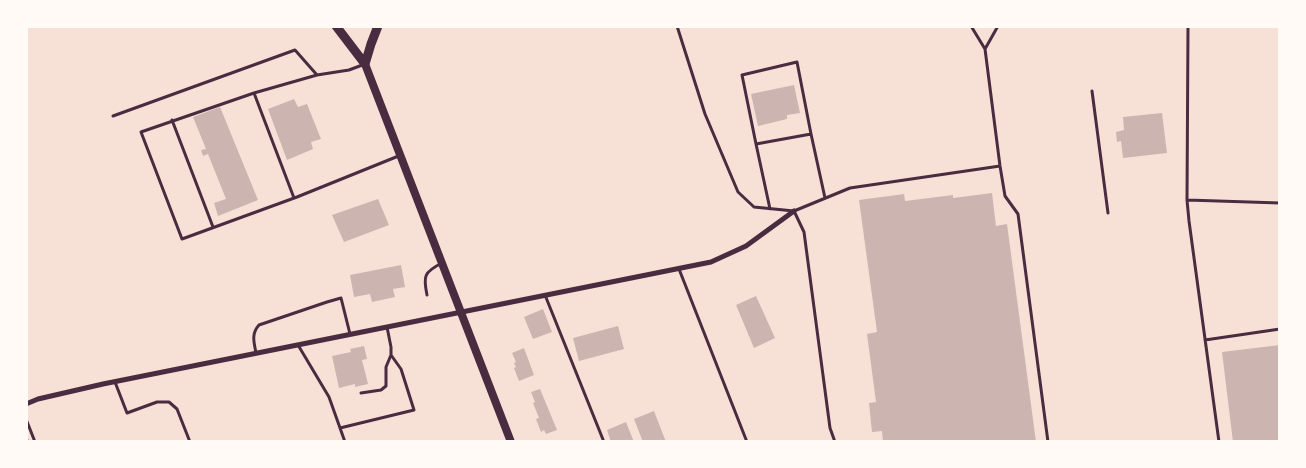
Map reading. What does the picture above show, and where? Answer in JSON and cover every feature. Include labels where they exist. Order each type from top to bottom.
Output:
[{"type":"main road","points":[[336,26],[365,64]]},
{"type":"main road","points":[[365,64],[378,26]]},
{"type":"street","points":[[365,64],[511,442]]},
{"type":"street","points":[[26,404],[38,399],[115,382],[711,262],[746,246],[794,212]]},
{"type":"lane","points":[[676,26],[706,114],[738,192],[754,207],[794,212],[850,188],[1000,166]]},
{"type":"lane","points":[[971,26],[985,49],[1005,196],[1018,214],[1048,442]]},
{"type":"lane","points":[[985,49],[998,26]]},
{"type":"lane","points":[[1188,26],[1187,200],[1219,442]]},
{"type":"lane","points":[[113,116],[295,50],[317,75]]},
{"type":"lane","points":[[770,210],[742,74],[797,62],[824,198]]},
{"type":"lane","points":[[365,64],[349,70],[317,75],[254,93],[141,132],[182,239],[294,198],[401,155]]},
{"type":"lane","points":[[1092,91],[1108,212]]},
{"type":"lane","points":[[254,93],[294,198]]},
{"type":"lane","points":[[172,120],[213,228]]},
{"type":"lane","points":[[756,144],[811,134]]},
{"type":"lane","points":[[1187,200],[1280,203]]},
{"type":"lane","points":[[794,212],[804,232],[830,428],[835,442]]},
{"type":"lane","points":[[427,295],[424,278],[432,268],[442,263]]},
{"type":"lane","points":[[679,268],[747,442]]},
{"type":"lane","points":[[546,295],[604,442]]},
{"type":"lane","points":[[256,353],[253,335],[259,325],[341,298],[350,335]]},
{"type":"lane","points":[[361,393],[381,390],[386,386],[386,367],[391,355],[388,327]]},
{"type":"lane","points":[[1205,340],[1280,329]]},
{"type":"lane","points":[[298,345],[328,397],[345,442]]},
{"type":"lane","points":[[340,428],[414,410],[401,369],[391,355]]},
{"type":"lane","points":[[115,382],[127,413],[157,402],[169,402],[177,409],[190,442]]},
{"type":"lane","points":[[26,419],[35,442]]},
{"type":"lane","points":[[26,440],[30,442]]},
{"type":"building","points":[[794,85],[800,113],[787,115],[787,119],[758,126],[751,94]]},
{"type":"building","points":[[294,99],[298,107],[307,104],[321,139],[311,142],[313,149],[287,160],[268,109]]},
{"type":"building","points":[[220,107],[258,200],[218,216],[214,203],[226,199],[208,154],[203,156],[201,150],[206,149],[193,117]]},
{"type":"building","points":[[1162,113],[1167,153],[1123,158],[1121,141],[1117,142],[1116,132],[1124,130],[1123,117]]},
{"type":"building","points":[[992,193],[996,226],[1007,224],[1036,442],[883,442],[882,431],[872,432],[869,403],[876,402],[867,334],[877,332],[859,200],[904,194],[905,201],[953,195],[953,198]]},
{"type":"building","points":[[378,199],[389,225],[344,242],[332,215]]},
{"type":"building","points":[[401,265],[405,287],[393,289],[395,297],[372,302],[370,294],[354,297],[350,275]]},
{"type":"building","points":[[756,296],[775,338],[754,348],[736,305]]},
{"type":"building","points":[[543,309],[552,332],[533,339],[524,317]]},
{"type":"building","points":[[618,326],[624,349],[579,361],[573,338]]},
{"type":"building","points":[[1280,345],[1280,442],[1233,442],[1222,352]]},
{"type":"building","points":[[364,346],[367,359],[362,360],[368,384],[355,387],[355,384],[339,388],[332,356],[351,352],[350,349]]},
{"type":"building","points":[[524,348],[534,375],[519,381],[514,368],[516,367],[514,363],[516,362],[512,353]]},
{"type":"building","points":[[540,389],[557,430],[546,434],[544,430],[541,432],[536,419],[539,418],[531,392]]},
{"type":"building","points":[[654,411],[666,442],[643,442],[634,419]]},
{"type":"building","points":[[626,422],[634,442],[611,442],[607,430]]}]
